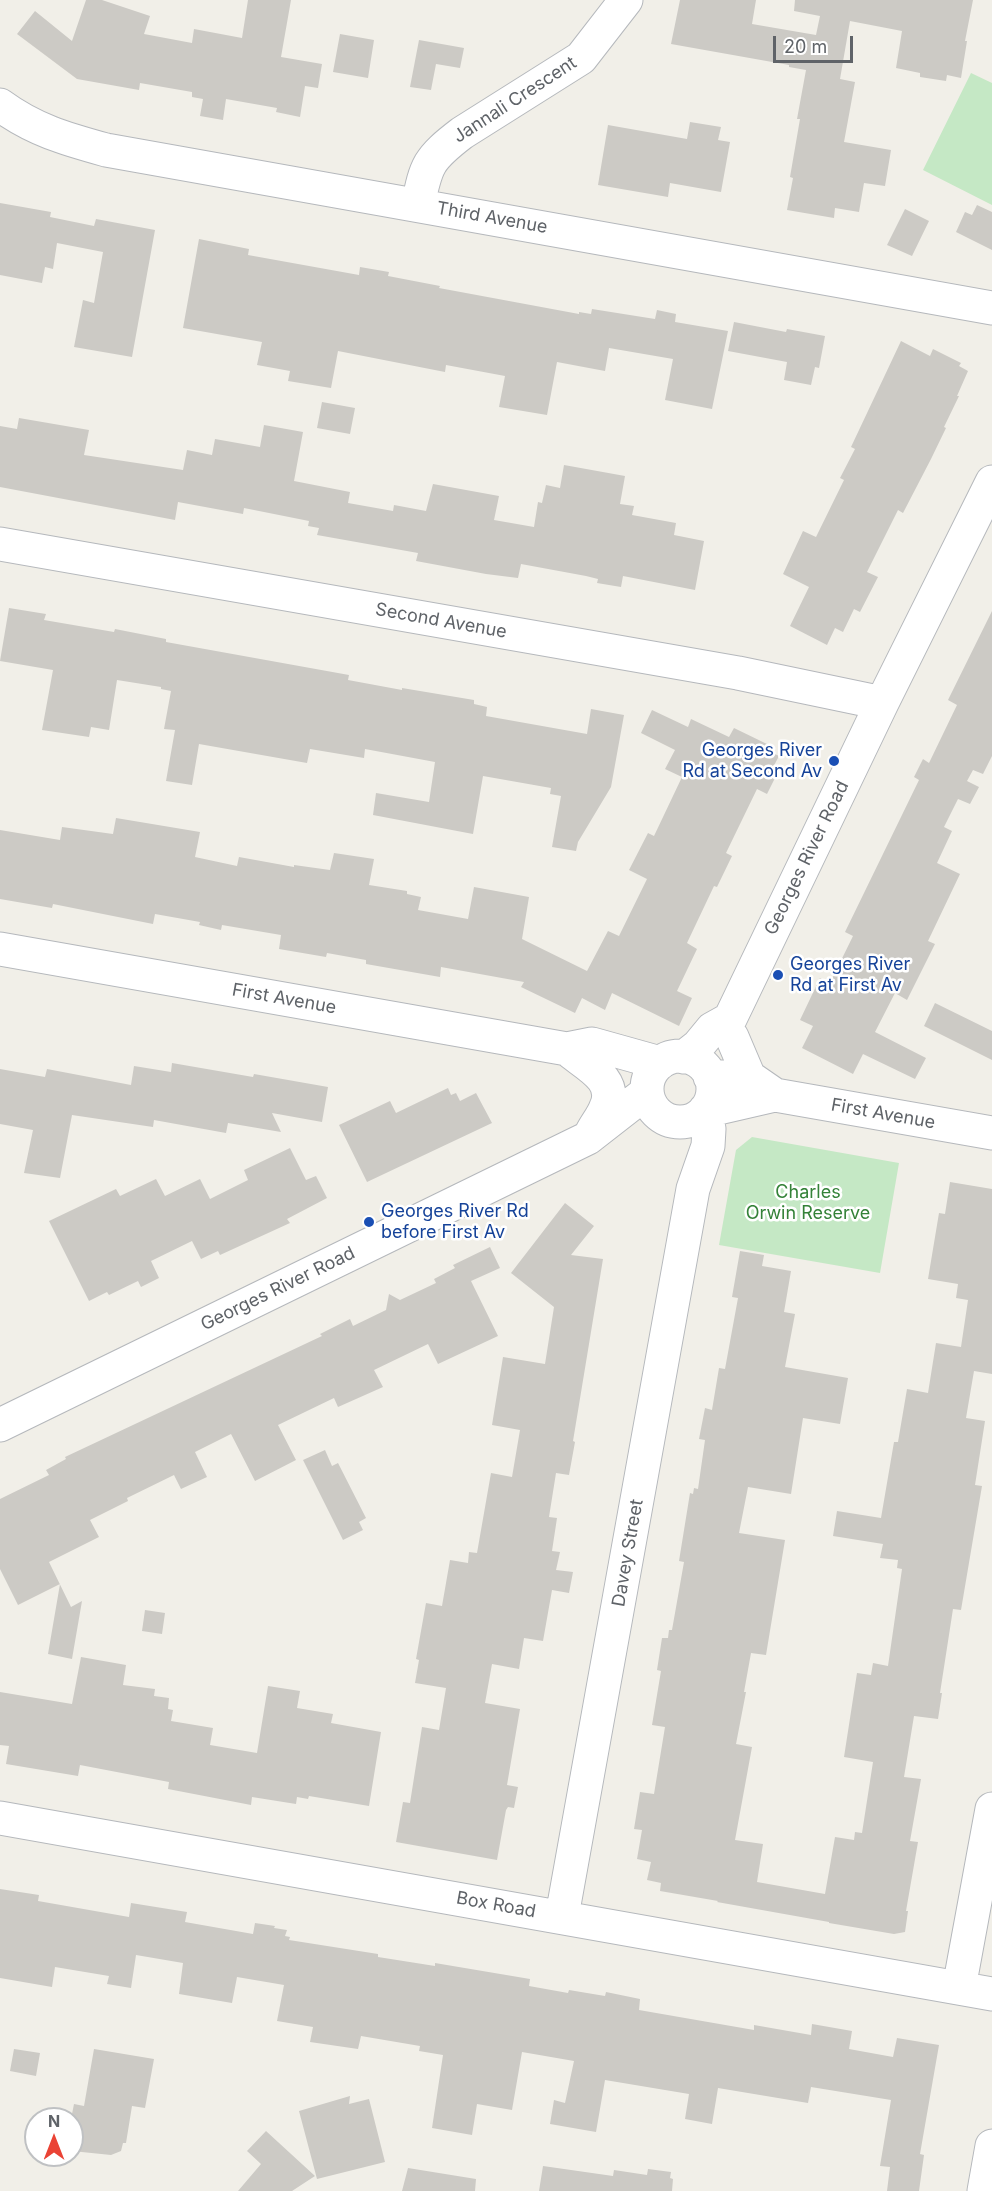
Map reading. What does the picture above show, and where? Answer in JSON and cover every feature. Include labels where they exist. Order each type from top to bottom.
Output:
[{"type":"street","name":"Jannali Crescent","points":[[418,205],[425,172],[444,147],[462,133],[581,58],[626,0]]},
{"type":"street","name":"Third Avenue","points":[[0,105],[12,114],[57,137],[106,150],[992,308]]},
{"type":"street","name":"Georges River Road","points":[[0,1425],[588,1138],[612,1138],[683,1090],[698,1046],[712,1029],[731,1028],[882,703],[992,482]]},
{"type":"street","name":"Second Avenue","points":[[0,544],[714,669],[882,703]]},
{"type":"street","name":"First Avenue","points":[[0,949],[567,1049],[592,1044],[683,1090],[775,1095],[992,1133]]},
{"type":"street","points":[[731,1028],[749,1077]]},
{"type":"street","name":"First Avenue","points":[[567,1049],[602,1077],[607,1085],[609,1095],[606,1107],[588,1138]]},
{"type":"street","name":"First Avenue","points":[[683,1090],[749,1077],[775,1095]]},
{"type":"street","name":"Davey Street","points":[[562,1916],[693,1189],[708,1146],[709,1129],[683,1090]]},
{"type":"street","points":[[959,1988],[992,1809]]},
{"type":"street","name":"Box Road","points":[[0,1818],[992,1994]]},
{"type":"street","points":[[984,2191],[992,2146]]},
{"type":"green space","points":[[971,73],[992,83],[992,205],[923,170]]},
{"type":"green space","name":"Charles Orwin Reserve","points":[[752,1137],[899,1163],[880,1273],[719,1245],[736,1150]]},
{"type":"building","points":[[86,0],[102,0],[150,16],[144,34],[192,43],[194,29],[242,38],[248,0],[291,0],[281,57],[322,64],[318,88],[305,86],[300,117],[276,112],[277,108],[226,99],[223,120],[200,116],[203,99],[192,97],[192,92],[140,83],[139,90],[77,79],[17,34],[35,11],[72,41]]},
{"type":"building","points":[[680,0],[756,0],[752,24],[816,35],[820,16],[794,11],[795,0],[973,0],[961,78],[947,75],[946,81],[920,77],[920,73],[896,68],[902,31],[850,21],[840,79],[855,82],[844,142],[891,150],[885,186],[864,183],[859,212],[835,208],[834,218],[787,210],[800,119],[797,119],[806,70],[671,44]]},
{"type":"building","points":[[340,34],[374,40],[368,78],[333,72]]},
{"type":"building","points":[[419,40],[464,48],[460,68],[436,64],[431,90],[410,87]]},
{"type":"building","points":[[690,122],[721,127],[718,140],[730,142],[721,192],[670,183],[668,197],[598,185],[608,125],[687,139]]},
{"type":"building","points":[[0,203],[51,212],[50,217],[94,226],[96,219],[155,230],[132,357],[74,347],[83,300],[94,303],[103,252],[57,243],[53,269],[45,267],[42,283],[0,275]]},
{"type":"building","points":[[977,205],[992,212],[992,250],[956,232],[965,212],[972,215]]},
{"type":"building","points":[[905,209],[929,221],[912,256],[887,245]]},
{"type":"building","points":[[199,239],[249,249],[248,255],[359,275],[360,267],[389,272],[388,276],[440,286],[439,288],[579,314],[579,312],[591,314],[592,309],[655,319],[657,310],[676,314],[675,322],[728,331],[712,409],[665,400],[673,359],[609,348],[605,371],[557,362],[547,415],[499,407],[505,376],[446,365],[445,372],[338,351],[331,388],[288,381],[290,371],[257,365],[262,342],[183,328]]},
{"type":"building","points":[[734,322],[786,332],[787,329],[825,336],[819,368],[815,367],[811,385],[784,380],[787,362],[728,351]]},
{"type":"building","points":[[901,341],[930,356],[933,349],[961,363],[959,366],[968,371],[944,427],[946,428],[931,459],[903,513],[898,510],[867,572],[878,577],[860,612],[854,609],[843,632],[835,628],[827,645],[790,626],[809,587],[783,574],[803,531],[816,537],[844,480],[840,478],[855,449],[851,447]]},
{"type":"building","points":[[322,402],[355,408],[350,434],[317,428]]},
{"type":"building","points":[[19,418],[89,430],[84,455],[183,470],[187,450],[212,455],[215,439],[260,447],[264,425],[303,432],[294,481],[350,492],[348,503],[393,511],[394,505],[426,511],[433,484],[499,496],[494,520],[534,527],[538,502],[542,503],[546,485],[560,488],[564,465],[625,476],[620,504],[634,506],[632,515],[676,523],[674,535],[704,541],[695,590],[623,576],[621,587],[597,583],[598,579],[586,576],[521,564],[518,578],[486,574],[416,561],[418,553],[317,535],[319,528],[308,526],[309,521],[244,508],[243,514],[178,502],[175,520],[0,487],[0,426],[17,429]]},
{"type":"building","points":[[9,608],[46,614],[44,620],[114,632],[115,629],[166,639],[166,642],[349,675],[348,680],[474,700],[474,704],[487,707],[486,716],[587,734],[591,709],[624,715],[611,787],[578,842],[576,851],[552,847],[561,796],[550,794],[551,788],[483,776],[473,834],[373,815],[376,793],[429,802],[435,762],[365,749],[364,758],[310,749],[307,763],[199,744],[192,785],[166,781],[175,730],[164,729],[171,691],[161,689],[161,687],[117,680],[109,730],[91,727],[89,737],[42,730],[53,670],[0,661]]},
{"type":"building","points":[[992,611],[992,756],[983,774],[973,770],[967,781],[979,787],[970,804],[958,799],[944,827],[952,831],[937,863],[960,874],[928,941],[935,944],[907,1000],[895,993],[875,1032],[926,1058],[915,1079],[863,1054],[853,1074],[802,1048],[813,1026],[800,1020],[820,978],[830,983],[853,936],[845,932],[919,780],[914,777],[923,759],[929,763],[957,705],[948,700]]},
{"type":"building","points":[[652,710],[688,727],[691,719],[729,737],[734,728],[769,745],[767,750],[779,756],[770,773],[776,776],[767,794],[757,789],[726,853],[732,856],[717,887],[714,886],[687,943],[697,949],[677,991],[692,998],[679,1026],[612,993],[605,1010],[582,998],[575,1013],[521,987],[524,982],[441,967],[440,977],[366,964],[366,960],[327,953],[326,957],[279,949],[281,935],[222,925],[221,930],[199,925],[200,922],[155,914],[153,924],[53,904],[52,908],[0,899],[0,830],[60,840],[62,827],[113,834],[116,818],[200,832],[195,857],[237,866],[239,857],[294,867],[294,865],[330,870],[334,853],[374,859],[369,885],[407,891],[407,894],[421,897],[418,910],[468,919],[474,887],[529,897],[522,939],[587,971],[608,931],[619,936],[647,879],[629,870],[648,833],[654,836],[682,777],[665,769],[675,750],[641,733]]},
{"type":"building","points":[[935,1003],[992,1031],[992,1060],[924,1026]]},
{"type":"building","points":[[172,1063],[328,1087],[322,1122],[272,1113],[281,1132],[228,1123],[226,1133],[154,1120],[153,1127],[72,1115],[60,1178],[24,1173],[33,1130],[0,1124],[0,1069],[45,1077],[47,1069],[131,1085],[134,1066],[171,1072]]},
{"type":"building","points":[[448,1088],[451,1095],[456,1093],[460,1101],[476,1093],[492,1123],[367,1182],[339,1125],[390,1101],[396,1113]]},
{"type":"building","points":[[290,1148],[306,1180],[316,1176],[327,1198],[287,1219],[290,1223],[220,1255],[218,1251],[201,1259],[192,1241],[151,1261],[159,1278],[141,1287],[138,1281],[109,1295],[107,1292],[89,1301],[49,1221],[116,1189],[120,1196],[156,1179],[165,1196],[200,1179],[210,1199],[248,1180],[244,1170]]},
{"type":"building","points":[[950,1182],[992,1189],[992,1374],[974,1371],[966,1418],[985,1421],[975,1485],[982,1486],[961,1610],[953,1609],[938,1719],[914,1716],[904,1777],[921,1779],[910,1841],[918,1842],[906,1911],[908,1911],[905,1932],[894,1934],[660,1891],[661,1883],[647,1880],[651,1862],[637,1859],[642,1830],[634,1829],[640,1792],[654,1794],[665,1727],[652,1725],[661,1671],[657,1670],[662,1638],[668,1638],[669,1630],[672,1630],[684,1562],[679,1561],[690,1493],[693,1494],[694,1488],[698,1489],[705,1440],[699,1439],[705,1408],[712,1410],[719,1368],[725,1369],[738,1298],[732,1297],[740,1251],[764,1255],[762,1266],[791,1271],[784,1312],[795,1314],[785,1367],[848,1378],[840,1424],[803,1418],[791,1494],[748,1487],[739,1533],[785,1540],[766,1655],[751,1653],[744,1692],[746,1692],[736,1744],[752,1747],[735,1840],[763,1844],[757,1882],[825,1894],[835,1837],[854,1840],[855,1832],[862,1833],[873,1762],[844,1757],[857,1673],[871,1675],[873,1663],[888,1666],[902,1569],[897,1568],[898,1560],[880,1558],[883,1544],[833,1536],[837,1511],[881,1518],[894,1442],[898,1442],[907,1389],[928,1393],[936,1343],[961,1347],[968,1300],[956,1298],[958,1284],[928,1279],[939,1213],[945,1214]]},
{"type":"building","points":[[565,1203],[594,1226],[571,1255],[603,1259],[569,1475],[556,1473],[549,1517],[557,1518],[552,1551],[560,1552],[556,1570],[573,1572],[569,1593],[552,1590],[543,1641],[524,1638],[519,1669],[492,1664],[485,1703],[520,1709],[507,1785],[518,1787],[514,1808],[508,1807],[506,1810],[497,1860],[396,1842],[403,1802],[410,1803],[422,1727],[439,1730],[446,1688],[415,1683],[419,1660],[416,1659],[426,1603],[442,1606],[450,1560],[468,1563],[469,1552],[477,1553],[491,1473],[512,1477],[520,1430],[492,1425],[503,1357],[545,1364],[554,1307],[511,1273]]},
{"type":"building","points":[[490,1247],[500,1268],[471,1281],[498,1336],[438,1364],[428,1344],[374,1370],[383,1387],[338,1407],[334,1398],[278,1425],[296,1460],[255,1481],[231,1434],[195,1452],[207,1477],[181,1489],[174,1475],[127,1498],[128,1501],[90,1520],[99,1537],[49,1562],[60,1584],[18,1605],[0,1569],[0,1499],[49,1475],[46,1470],[66,1459],[65,1457],[322,1336],[320,1334],[350,1319],[353,1326],[386,1310],[389,1294],[400,1300],[436,1283],[434,1279],[455,1268],[453,1265]]},
{"type":"building","points":[[325,1450],[332,1466],[338,1463],[366,1518],[359,1522],[363,1530],[343,1540],[303,1460]]},
{"type":"building","points":[[60,1584],[71,1607],[82,1601],[72,1659],[48,1654]]},
{"type":"building","points":[[145,1610],[165,1613],[162,1634],[142,1631]]},
{"type":"building","points":[[81,1657],[126,1665],[123,1685],[155,1689],[154,1696],[169,1698],[168,1709],[173,1710],[171,1721],[213,1728],[210,1745],[257,1753],[268,1686],[300,1691],[297,1708],[333,1714],[331,1723],[381,1732],[369,1806],[309,1796],[308,1799],[297,1797],[296,1804],[252,1797],[251,1805],[168,1789],[169,1782],[80,1765],[78,1776],[6,1764],[9,1746],[0,1745],[0,1692],[72,1704]]},
{"type":"building","points":[[0,1889],[39,1895],[38,1901],[129,1917],[131,1903],[187,1912],[185,1922],[253,1934],[255,1923],[275,1926],[274,1928],[287,1930],[285,1936],[290,1937],[289,1940],[378,1954],[378,1957],[435,1966],[435,1963],[530,1979],[529,1986],[568,1993],[569,1990],[605,1996],[606,1992],[640,1999],[639,2010],[754,2030],[754,2025],[811,2035],[812,2024],[852,2031],[849,2049],[893,2057],[897,2038],[939,2045],[920,2154],[924,2155],[919,2191],[887,2191],[890,2167],[880,2166],[891,2100],[811,2087],[808,2103],[718,2088],[712,2124],[685,2119],[689,2094],[605,2080],[596,2132],[550,2124],[554,2100],[565,2103],[574,2061],[522,2052],[512,2110],[477,2104],[472,2135],[432,2128],[443,2055],[419,2051],[420,2046],[361,2036],[358,2049],[310,2042],[313,2027],[277,2021],[284,1985],[237,1977],[232,2003],[179,1994],[183,1963],[136,1955],[131,1988],[107,1984],[109,1976],[55,1967],[52,1987],[0,1978]]},
{"type":"building","points":[[14,2049],[40,2053],[36,2076],[10,2071]]},
{"type":"building","points":[[94,2049],[154,2059],[145,2108],[132,2106],[126,2143],[123,2143],[121,2151],[111,2155],[84,2152],[84,2107],[73,2107],[74,2104],[84,2106]]},
{"type":"building","points":[[350,2096],[349,2104],[369,2099],[385,2162],[317,2179],[299,2111]]},
{"type":"building","points":[[266,2131],[315,2176],[292,2191],[238,2191],[261,2164],[247,2151]]},
{"type":"building","points":[[543,2166],[613,2176],[614,2170],[647,2175],[648,2169],[671,2172],[672,2191],[539,2191]]},
{"type":"building","points":[[408,2168],[476,2179],[475,2191],[402,2191]]},
{"type":"place","name":"Georges River Rd at Second Av","points":[[834,761]]},
{"type":"place","name":"Georges River Rd at First Av","points":[[778,975]]},
{"type":"place","name":"Georges River Rd before First Av","points":[[369,1222]]}]
